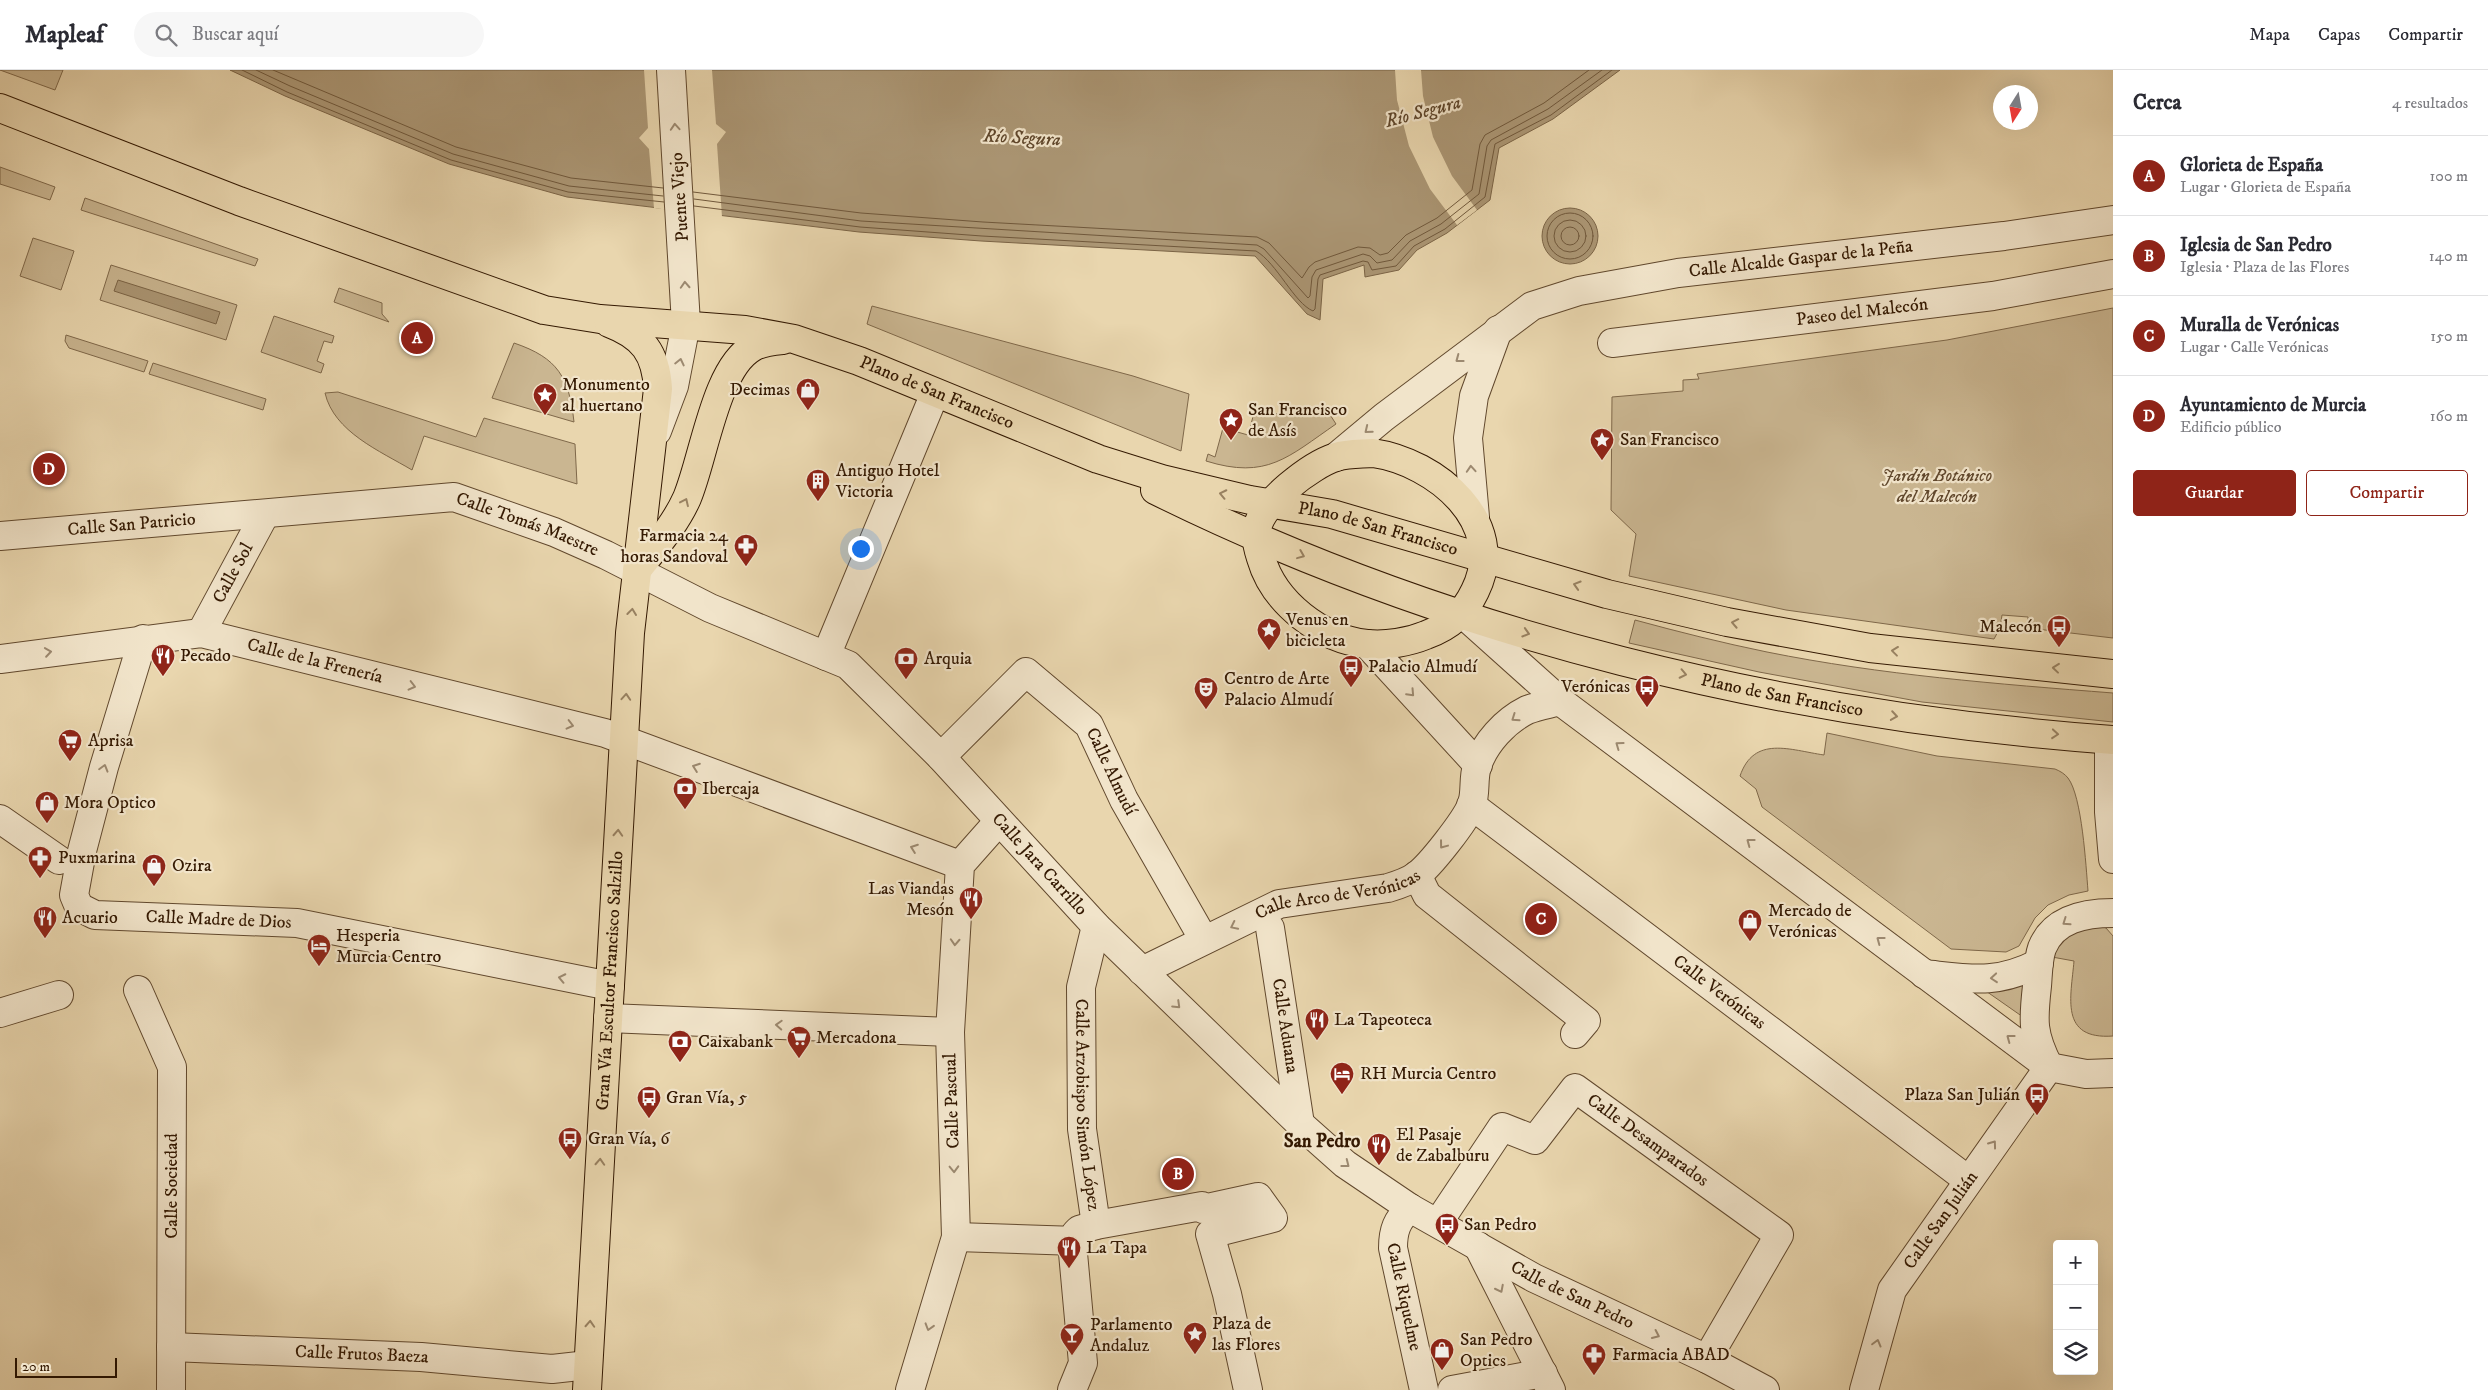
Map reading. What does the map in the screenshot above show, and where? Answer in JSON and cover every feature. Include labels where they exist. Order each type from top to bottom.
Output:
[{"type":"main road","points":[[0,108],[231,198],[530,305],[560,313],[600,319]]},
{"type":"main road","name":"Plano de San Francisco","points":[[600,319],[686,324],[745,330],[794,338],[1078,451],[1162,479],[1219,493],[1332,514],[1626,598],[1791,634],[1870,648],[2109,674]]},
{"type":"main road","name":"Gran Vía Escultor Francisco Salzillo","points":[[587,1378],[630,634],[658,389],[655,361],[638,339],[626,330],[600,319]]},
{"type":"main road","points":[[637,571],[669,529],[687,498],[720,395],[733,366],[752,347],[770,341],[794,338]]},
{"type":"main road","name":"Plano de San Francisco","points":[[1078,451],[1256,537],[1360,578],[1463,613],[1594,653],[1795,699],[1964,726],[2111,740]]},
{"type":"main road","name":"Plano de San Francisco","points":[[1356,454],[1393,456],[1435,478],[1464,503],[1475,517],[1482,538],[1484,557],[1478,585],[1463,613],[1451,623],[1417,639],[1394,643],[1367,644],[1323,629],[1286,604],[1264,570],[1256,537],[1260,516],[1271,503],[1309,472],[1336,457],[1356,454]]},
{"type":"street","name":"Puente Viejo","points":[[652,441],[674,386],[686,324],[683,246],[671,70]]},
{"type":"street","name":"Calle Alcalde Gaspar de la Peña","points":[[1336,457],[1384,416],[1532,306],[1579,291],[1678,273],[2051,230],[2113,220]]},
{"type":"street","name":"Paseo del Malecón","points":[[1612,343],[1993,296],[2113,274]]},
{"type":"street","points":[[1475,517],[1468,438],[1474,396],[1498,330]]},
{"type":"street","points":[[826,656],[935,393]]},
{"type":"street","name":"Calle Tomás Maestre","points":[[265,514],[454,497],[554,532],[637,571]]},
{"type":"street","name":"Calle San Patricio","points":[[0,536],[265,514]]},
{"type":"street","name":"Calle Sol","points":[[201,633],[265,514]]},
{"type":"street","name":"Calle Jara Carrillo","points":[[637,571],[710,608],[848,665],[941,757],[1096,926],[1300,1124],[1345,1164],[1410,1208]]},
{"type":"street","points":[[1463,613],[1560,701],[2049,1067],[2086,1074],[2113,1073]]},
{"type":"street","name":"Calle de la Frenería","points":[[0,659],[201,633],[605,733],[960,865]]},
{"type":"street","name":"Calle Madre de Dios","points":[[143,640],[104,767],[69,863],[74,895],[80,907],[95,914],[297,923],[610,986]]},
{"type":"street","points":[[1367,644],[1478,765]]},
{"type":"street","name":"Calle Almudí","points":[[941,757],[1026,672],[1089,725],[1124,800],[1204,940]]},
{"type":"street","name":"Calle Arco de Verónicas","points":[[1142,971],[1279,904],[1388,888],[1417,876],[1468,812],[1478,765],[1487,746],[1512,719],[1528,710],[1560,701]]},
{"type":"street","points":[[2111,740],[2109,812],[2113,859]]},
{"type":"street","name":"Calle Verónicas","points":[[1471,805],[1968,1180]]},
{"type":"street","points":[[0,819],[69,863]]},
{"type":"street","points":[[960,865],[998,821]]},
{"type":"street","name":"Calle Pascual","points":[[910,1390],[956,1237],[950,1032],[960,865]]},
{"type":"street","points":[[1417,876],[1428,895],[1586,1021],[1575,1034]]},
{"type":"street","points":[[2049,1067],[2035,1034],[2034,1018],[2042,949],[2048,938],[2073,917],[2088,913],[2113,913]]},
{"type":"street","name":"Calle Arzobispo Simón López","points":[[1086,1233],[1082,1129],[1081,987],[1096,926]]},
{"type":"street","name":"Calle Aduana","points":[[1270,928],[1300,1124]]},
{"type":"street","points":[[1924,974],[1987,979],[2007,977],[2040,963]]},
{"type":"street","name":"Calle Sociedad","points":[[138,990],[172,1067],[171,1390]]},
{"type":"street","points":[[0,1013],[59,995]]},
{"type":"street","points":[[608,1018],[950,1032]]},
{"type":"street","name":"Calle San Julián","points":[[1864,1390],[1892,1290],[2049,1067]]},
{"type":"street","name":"Calle Desamparados","points":[[1438,1223],[1502,1127],[1535,1140],[1575,1088],[1779,1235],[1707,1359]]},
{"type":"street","points":[[956,1237],[1086,1233],[1202,1206],[1203,1209],[1258,1197],[1273,1218],[1210,1234],[1227,1294],[1248,1390]]},
{"type":"street","name":"Calle de San Pedro","points":[[1410,1208],[1534,1278],[1707,1359],[1765,1390]]},
{"type":"street","name":"Calle Riquelme","points":[[1410,1208],[1399,1218],[1394,1233],[1393,1248],[1424,1390]]},
{"type":"street","points":[[1072,1390],[1083,1363],[1073,1253],[1086,1233]]},
{"type":"street","points":[[1452,1390],[1547,1382],[1478,1246]]},
{"type":"street","name":"Calle Frutos Baeza","points":[[171,1347],[421,1357],[552,1369],[587,1378]]},
{"type":"green space","points":[[0,70],[63,70],[55,90]]},
{"type":"green space","points":[[0,167],[55,187],[50,200],[0,184]]},
{"type":"green space","points":[[85,198],[258,259],[255,266],[81,210]]},
{"type":"green space","points":[[33,238],[74,251],[61,290],[20,276]]},
{"type":"green space","points":[[111,265],[237,305],[226,340],[100,300]]},
{"type":"green space","points":[[339,288],[382,303],[382,314],[389,322],[334,302]]},
{"type":"green space","points":[[872,306],[1133,376],[1189,394],[1181,451],[867,324]]},
{"type":"green space","name":"Jardín Botánico del Malecón","points":[[2113,308],[2113,638],[2028,628],[2028,617],[2002,615],[2000,628],[1994,639],[1786,610],[1629,576],[1636,534],[1611,510],[1612,397],[1683,391],[1683,380],[1699,379],[1697,374],[1947,340]]},
{"type":"green space","points":[[274,316],[334,336],[332,343],[324,341],[317,361],[324,364],[321,373],[261,352]]},
{"type":"green space","points":[[66,335],[148,361],[144,372],[69,348],[65,341]]},
{"type":"green space","points":[[514,343],[541,355],[559,371],[569,393],[574,422],[492,398]]},
{"type":"green space","points":[[153,363],[266,399],[263,410],[149,374]]},
{"type":"green space","points":[[338,392],[476,437],[484,418],[575,444],[577,484],[424,436],[412,470],[373,448],[338,419],[330,407],[325,393]]},
{"type":"green space","points":[[1325,407],[1336,424],[1290,455],[1276,462],[1245,468],[1206,461],[1208,454],[1215,457],[1223,428],[1248,435],[1254,413],[1282,414]]},
{"type":"green space","points":[[1635,620],[1750,649],[1853,667],[1983,682],[2113,693],[2113,722],[1922,702],[1759,672],[1629,643]]},
{"type":"green space","points":[[1827,733],[1937,756],[2055,769],[2061,772],[2068,778],[2077,800],[2088,891],[2069,895],[2048,905],[2035,918],[2019,946],[2006,952],[1951,949],[1762,807],[1756,789],[1740,776],[1746,763],[1754,755],[1764,750],[1775,748],[1824,755]]},
{"type":"green space","points":[[2096,924],[2106,928],[2113,936],[2113,1036],[2096,1035],[2084,1031],[2076,1024],[2072,1014],[2071,1002],[2074,961],[2052,957],[2059,942],[2068,932],[2080,927]]},
{"type":"green space","points":[[2023,983],[2023,1017],[1983,989]]},
{"type":"water","name":"Río Segura","points":[[230,70],[1620,70],[1553,119],[1499,148],[1490,200],[1447,233],[1417,250],[1399,270],[1365,277],[1364,265],[1323,279],[1320,320],[1307,314],[1255,256],[981,241],[859,232],[567,197],[449,164],[285,96]]},
{"type":"water","points":[[1570,208],[1581,210],[1590,216],[1596,225],[1598,236],[1596,247],[1590,256],[1581,262],[1570,264],[1559,262],[1550,256],[1544,247],[1542,236],[1544,225],[1550,216],[1559,210]]},
{"type":"water","points":[[118,280],[220,312],[216,324],[114,291]]},
{"type":"pier","points":[[644,70],[712,70],[716,124],[726,132],[717,144],[722,217],[654,208],[649,149],[639,138],[648,128]]},
{"type":"pier","points":[[1395,70],[1421,70],[1423,96],[1433,137],[1452,176],[1477,210],[1457,225],[1430,189],[1409,146],[1397,100]]},
{"type":"place","name":"Glorieta de España","points":[[417,338]]},
{"type":"place","name":"Decimas","points":[[808,411]]},
{"type":"place","name":"Monumento al huertano","points":[[545,416]]},
{"type":"place","name":"San Francisco de Asís","points":[[1231,441]]},
{"type":"place","name":"San Francisco","points":[[1602,461]]},
{"type":"place","name":"Ayuntamiento de Murcia","points":[[49,469]]},
{"type":"place","name":"Antiguo Hotel Victoria","points":[[818,502]]},
{"type":"place","name":"Farmacia 24 horas Sandoval","points":[[746,567]]},
{"type":"place","name":"Malecón","points":[[2059,648]]},
{"type":"place","name":"Venus en bicicleta","points":[[1269,651]]},
{"type":"place","name":"Pecado","points":[[163,677]]},
{"type":"place","name":"Arquia","points":[[906,680]]},
{"type":"place","name":"Palacio Almudí","points":[[1351,688]]},
{"type":"place","name":"Verónicas","points":[[1647,708]]},
{"type":"place","name":"Centro de Arte Palacio Almudí","points":[[1206,710]]},
{"type":"place","name":"Aprisa","points":[[70,762]]},
{"type":"place","name":"Ibercaja","points":[[685,810]]},
{"type":"place","name":"Mora Optico","points":[[47,824]]},
{"type":"place","name":"Puxmarina","points":[[40,879]]},
{"type":"place","name":"Ozira","points":[[154,887]]},
{"type":"place","name":"Muralla de Verónicas","points":[[1541,919]]},
{"type":"place","name":"Las Viandas Mesón","points":[[971,920]]},
{"type":"place","name":"Acuario","points":[[45,939]]},
{"type":"place","name":"Mercado de Verónicas","points":[[1750,942]]},
{"type":"place","name":"Hesperia Murcia Centro","points":[[319,967]]},
{"type":"place","name":"La Tapeoteca","points":[[1317,1041]]},
{"type":"place","name":"Mercadona","points":[[799,1059]]},
{"type":"place","name":"Caixabank","points":[[680,1063]]},
{"type":"place","name":"RH Murcia Centro","points":[[1342,1095]]},
{"type":"place","name":"Plaza San Julián","points":[[2037,1116]]},
{"type":"place","name":"Gran Vía, 5","points":[[649,1119]]},
{"type":"place","name":"Gran Vía, 6","points":[[570,1160]]},
{"type":"place","name":"El Pasaje de Zabalburu","points":[[1379,1166]]},
{"type":"place","name":"Iglesia de San Pedro","points":[[1178,1174]]},
{"type":"place","name":"San Pedro","points":[[1447,1246]]},
{"type":"place","name":"La Tapa","points":[[1069,1269]]},
{"type":"place","name":"Plaza de las Flores","points":[[1195,1355]]},
{"type":"place","name":"Parlamento Andaluz","points":[[1072,1356]]},
{"type":"place","name":"San Pedro Optics","points":[[1442,1371]]},
{"type":"place","name":"Farmacia ABAD","points":[[1594,1376]]},
{"type":"district","name":"San Pedro","points":[[1322,1141]]}]
